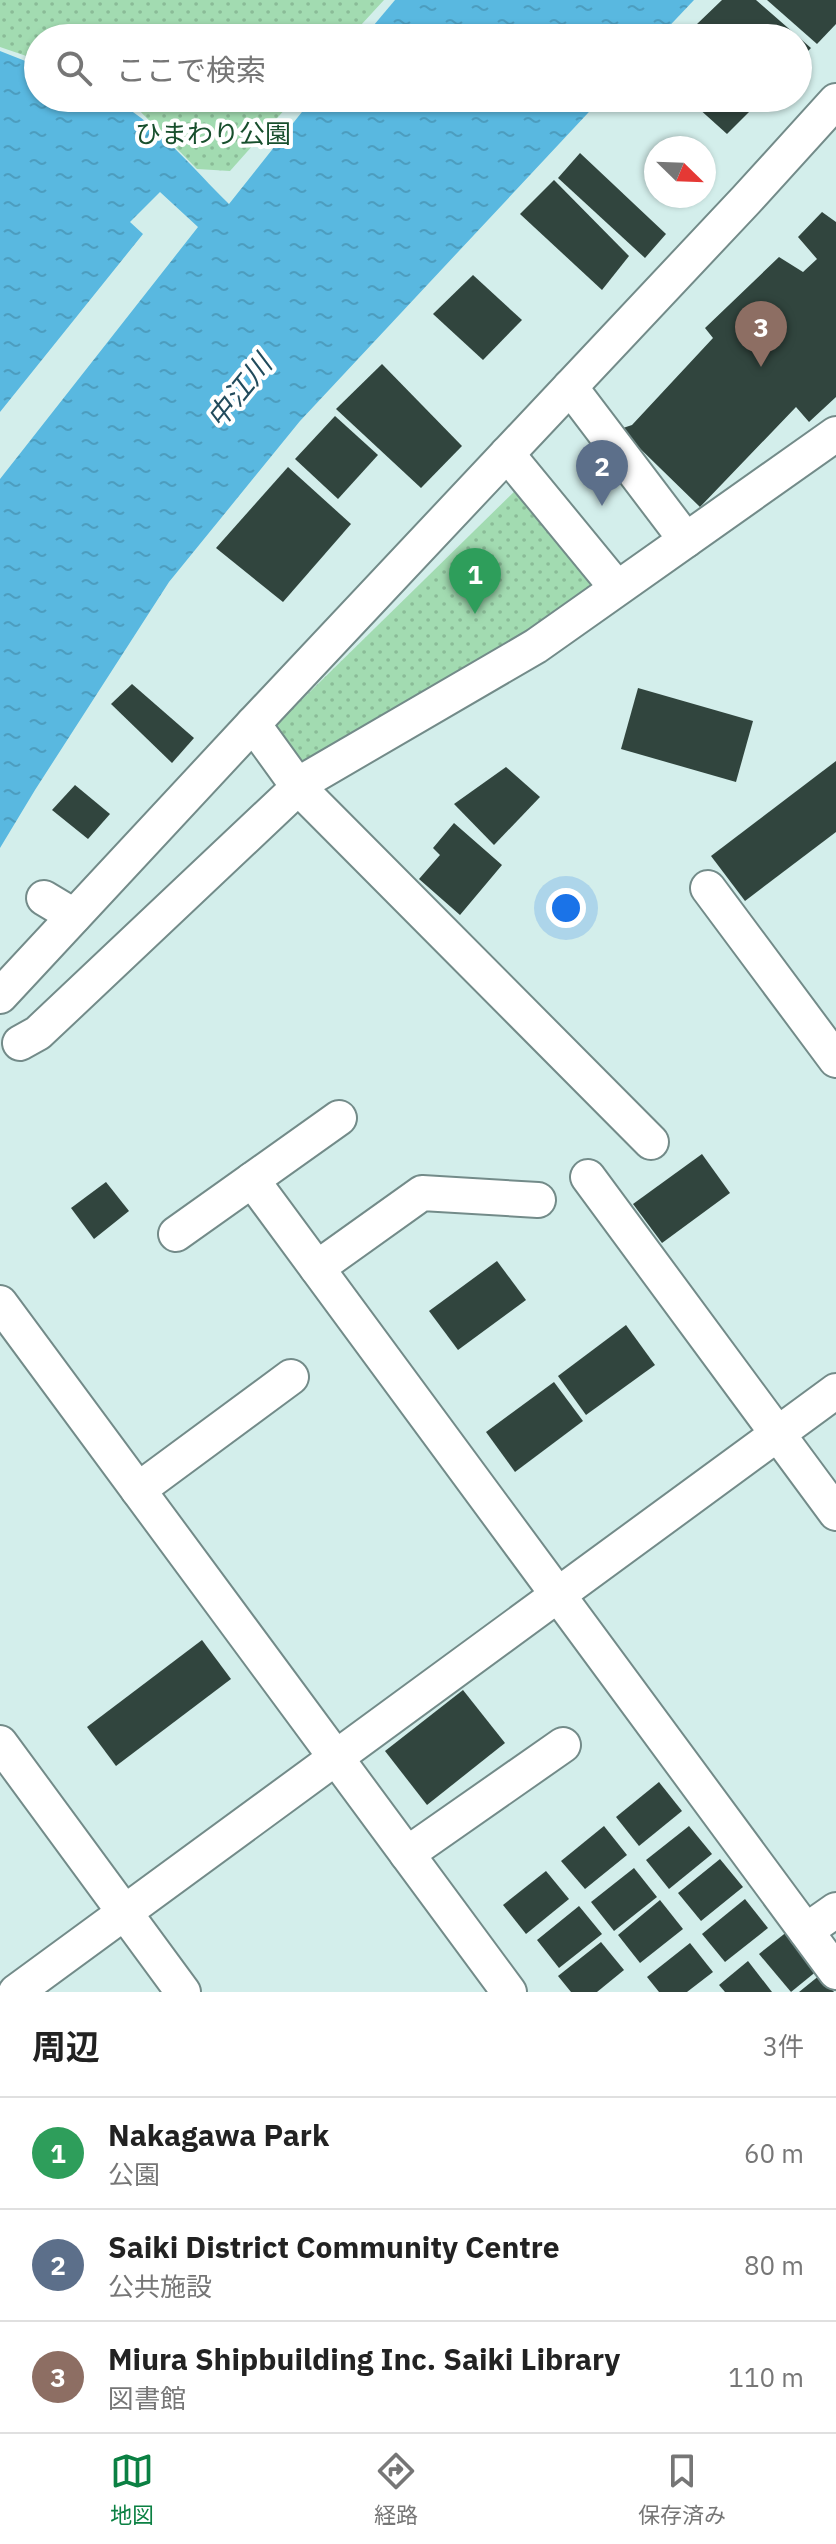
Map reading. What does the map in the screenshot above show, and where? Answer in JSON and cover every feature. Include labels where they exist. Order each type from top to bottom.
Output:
[{"type":"street","points":[[0,996],[836,101]]},
{"type":"street","points":[[570,387],[686,540]]},
{"type":"street","points":[[20,1043],[38,1033],[300,789],[306,780],[536,646],[836,434]]},
{"type":"street","points":[[507,454],[617,588]]},
{"type":"street","points":[[253,724],[300,789],[651,1142]]},
{"type":"street","points":[[708,888],[836,1060]]},
{"type":"street","points":[[44,898],[74,916]]},
{"type":"street","points":[[176,1234],[339,1118]]},
{"type":"street","points":[[588,1177],[836,1513]]},
{"type":"street","points":[[252,1180],[836,1972]]},
{"type":"street","points":[[317,1268],[422,1193],[538,1200]]},
{"type":"street","points":[[0,1303],[407,1854],[500,1989]]},
{"type":"street","points":[[138,1490],[291,1377]]},
{"type":"street","points":[[16,1992],[836,1391]]},
{"type":"street","points":[[0,1743],[183,1992]]},
{"type":"street","points":[[407,1854],[563,1745]]},
{"type":"street","points":[[806,1931],[836,1910]]},
{"type":"green space","points":[[0,0],[384,0],[362,24],[24,24],[24,55],[0,47]]},
{"type":"green space","name":"ひまわり公園","points":[[141,112],[283,112],[230,171],[197,169]]},
{"type":"green space","points":[[524,482],[603,582],[517,646],[302,772],[274,727]]},
{"type":"water","points":[[395,0],[694,0],[671,24],[375,24]]},
{"type":"water","name":"中江川","points":[[0,51],[24,60],[24,112],[133,112],[229,204],[302,112],[589,112],[300,421],[169,582],[0,848],[0,479],[198,227],[160,192],[130,222],[143,234],[0,412]]},
{"type":"building","points":[[722,0],[756,0],[784,24],[697,24]]},
{"type":"building","points":[[767,0],[836,0],[836,24],[817,44],[812,40],[812,24],[794,24]]},
{"type":"building","points":[[703,112],[749,112],[727,134]]},
{"type":"building","points":[[580,153],[666,234],[645,258],[558,178]]},
{"type":"building","points":[[554,180],[629,256],[602,290],[520,214]]},
{"type":"building","points":[[822,212],[836,222],[836,397],[809,422],[796,407],[700,507],[620,429],[632,425],[713,338],[705,328],[779,257],[803,272],[817,259],[798,237]]},
{"type":"building","points":[[473,275],[522,320],[483,360],[433,314]]},
{"type":"building","points":[[382,364],[462,446],[421,488],[336,409]]},
{"type":"building","points":[[335,416],[378,455],[338,499],[295,459]]},
{"type":"building","points":[[288,467],[351,524],[283,602],[216,548]]},
{"type":"building","points":[[132,684],[194,738],[172,763],[111,704]]},
{"type":"building","points":[[638,688],[753,721],[736,782],[621,749]]},
{"type":"building","points":[[836,761],[836,832],[745,901],[711,856]]},
{"type":"building","points":[[506,767],[540,797],[494,845],[454,804]]},
{"type":"building","points":[[75,785],[110,814],[88,839],[52,810]]},
{"type":"building","points":[[454,823],[502,865],[460,915],[419,879],[440,855],[433,848]]},
{"type":"building","points":[[702,1154],[730,1193],[662,1243],[633,1204]]},
{"type":"building","points":[[106,1182],[129,1211],[94,1239],[71,1208]]},
{"type":"building","points":[[497,1261],[526,1300],[458,1350],[429,1311]]},
{"type":"building","points":[[626,1325],[655,1365],[586,1415],[558,1376]]},
{"type":"building","points":[[554,1382],[583,1421],[515,1472],[486,1432]]},
{"type":"building","points":[[202,1640],[231,1679],[116,1766],[87,1727]]},
{"type":"building","points":[[463,1690],[505,1743],[427,1805],[385,1751]]},
{"type":"building","points":[[659,1782],[682,1811],[639,1846],[616,1817]]},
{"type":"building","points":[[604,1826],[627,1855],[585,1889],[561,1861]]},
{"type":"building","points":[[689,1826],[712,1854],[669,1889],[646,1860]]},
{"type":"building","points":[[720,1859],[743,1887],[701,1921],[678,1893]]},
{"type":"building","points":[[634,1868],[657,1897],[614,1931],[591,1902]]},
{"type":"building","points":[[546,1871],[569,1899],[526,1934],[503,1905]]},
{"type":"building","points":[[745,1899],[768,1928],[725,1962],[702,1934]]},
{"type":"building","points":[[660,1900],[683,1929],[640,1963],[618,1935]]},
{"type":"building","points":[[579,1906],[602,1934],[559,1968],[537,1940]]},
{"type":"building","points":[[788,1931],[818,1970],[791,1992],[759,1954]]},
{"type":"building","points":[[601,1942],[624,1970],[597,1992],[571,1992],[558,1976]]},
{"type":"building","points":[[690,1943],[713,1972],[687,1992],[659,1992],[647,1977]]},
{"type":"building","points":[[748,1961],[772,1992],[725,1992],[719,1985]]},
{"type":"building","points":[[820,1975],[834,1992],[799,1992]]},
{"type":"place","name":"Miura Shipbuilding Inc. Saiki Library","points":[[761,367]]},
{"type":"place","name":"Saiki District Community Centre","points":[[602,506]]},
{"type":"place","name":"Nakagawa Park","points":[[475,614]]}]
